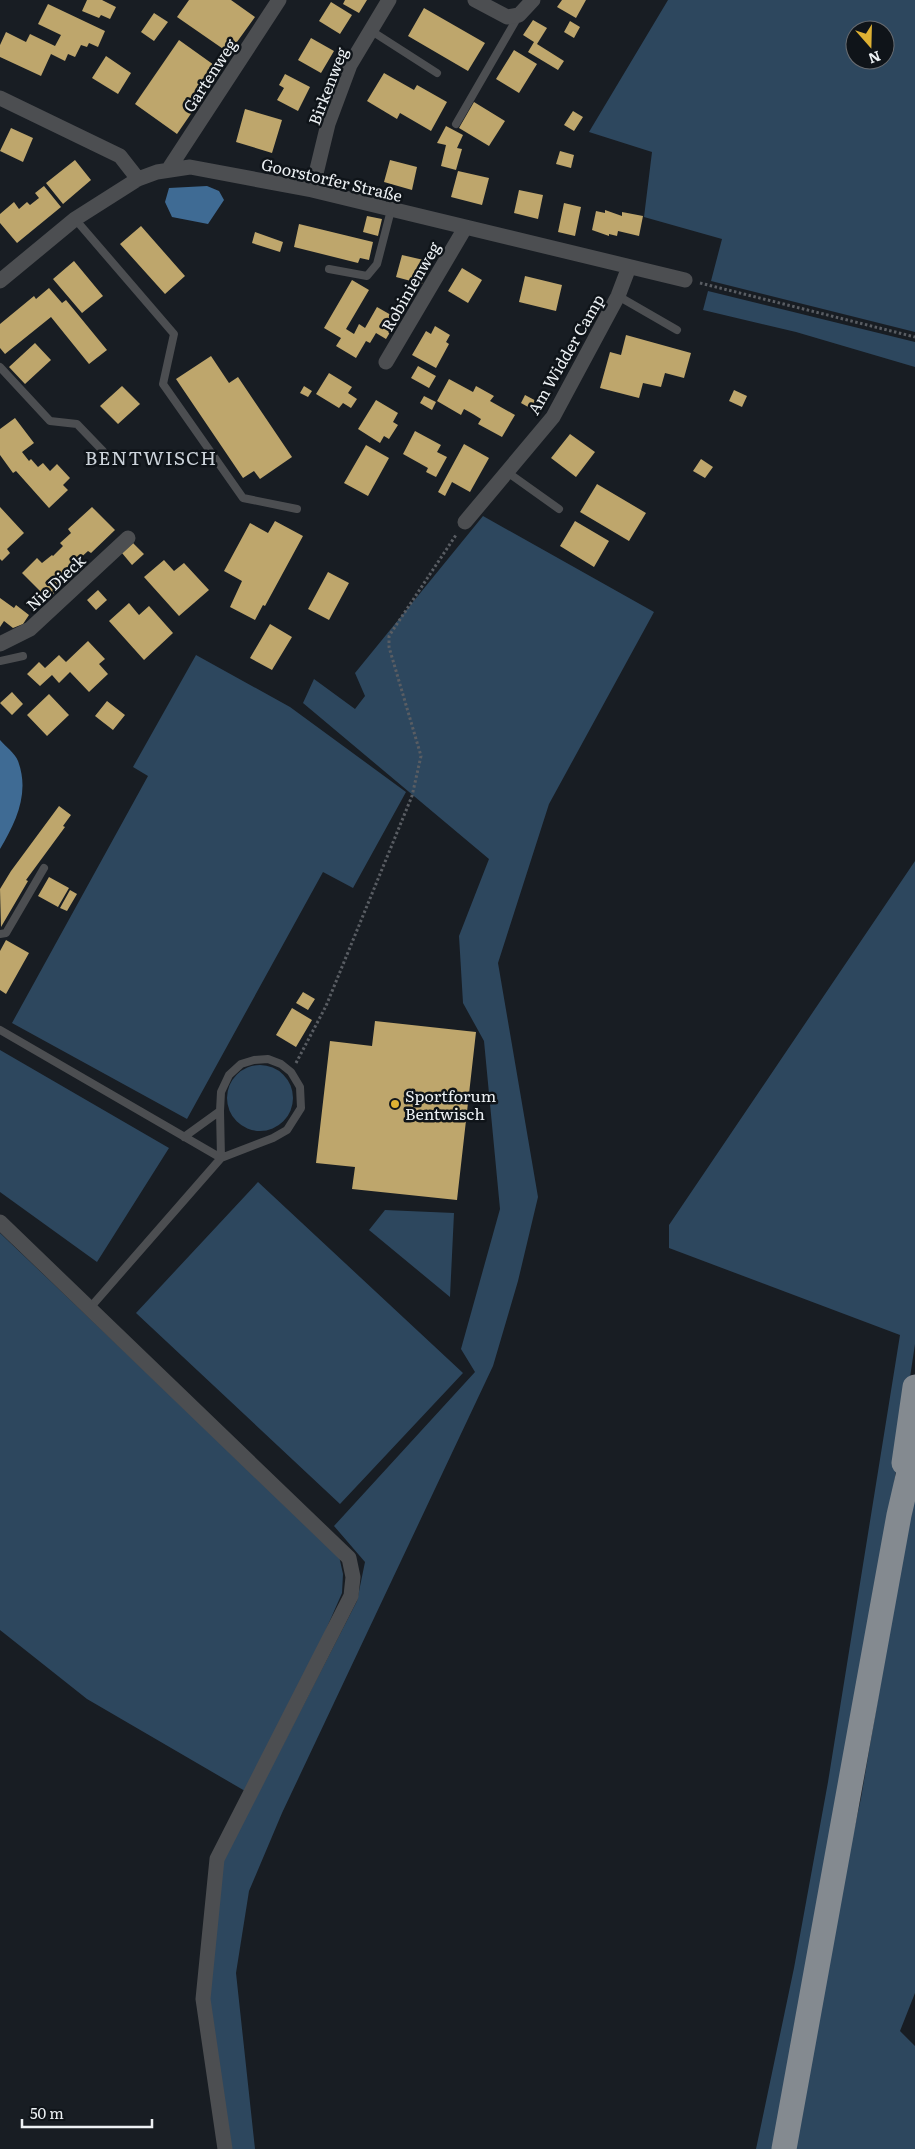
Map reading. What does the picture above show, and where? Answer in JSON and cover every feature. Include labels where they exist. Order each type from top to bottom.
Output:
[{"type":"highway","points":[[899,1515],[906,1443],[915,1386]]},
{"type":"highway","points":[[784,2149],[899,1515],[915,1446]]},
{"type":"street","name":"Gartenweg","points":[[168,170],[279,0]]},
{"type":"street","name":"Birkenweg","points":[[312,190],[328,124],[350,65],[389,0]]},
{"type":"street","points":[[475,0],[507,17],[519,15],[533,0]]},
{"type":"street","points":[[0,98],[120,156],[138,180]]},
{"type":"street","name":"Goorstorfer Straße","points":[[0,281],[75,220],[138,180],[168,170],[190,167],[312,190],[685,280]]},
{"type":"street","name":"Robinienweg","points":[[386,362],[465,228]]},
{"type":"street","name":"Am Widder Camp","points":[[465,522],[553,417],[618,296],[630,267]]},
{"type":"street","name":"Nie Dieck","points":[[0,644],[30,630],[128,538]]},
{"type":"street","points":[[0,1222],[349,1558],[353,1577],[351,1596],[217,1859],[203,1999],[224,2149]]},
{"type":"lane","points":[[456,124],[519,15]]},
{"type":"lane","points":[[370,30],[437,73]]},
{"type":"lane","points":[[329,269],[366,276],[377,264],[391,210]]},
{"type":"lane","points":[[75,220],[174,334],[163,384],[243,498],[297,509]]},
{"type":"lane","points":[[618,296],[677,330]]},
{"type":"lane","points":[[0,367],[50,421],[77,424],[103,451]]},
{"type":"lane","points":[[507,472],[559,509]]},
{"type":"lane","points":[[0,661],[23,656]]},
{"type":"lane","points":[[0,934],[6,933],[44,868]]},
{"type":"lane","points":[[0,1030],[221,1158]]},
{"type":"lane","points":[[89,1309],[221,1158],[273,1138],[287,1130],[300,1108],[300,1087],[291,1072],[280,1064],[268,1059],[254,1060],[242,1064],[229,1074],[221,1092],[221,1158]]},
{"type":"lane","points":[[184,1138],[220,1111]]},
{"type":"path","points":[[685,280],[915,337]]},
{"type":"path","points":[[291,1072],[326,1006],[412,796],[421,756],[389,647],[389,636],[465,522]]},
{"type":"shaded area","points":[[668,0],[915,0],[915,332],[711,281],[722,239],[644,217],[652,152],[589,132]]},
{"type":"shaded area","points":[[207,186],[219,191],[224,200],[208,224],[172,217],[165,202],[169,188]]},
{"type":"shaded area","points":[[708,291],[915,342],[915,367],[796,332],[703,310]]},
{"type":"shaded area","points":[[483,516],[654,612],[549,804],[498,963],[538,1197],[518,1281],[493,1366],[282,1813],[249,1891],[236,1973],[255,2149],[231,2149],[209,1996],[222,1863],[357,1601],[365,1562],[334,1526],[475,1372],[461,1349],[500,1209],[484,1041],[463,1003],[459,936],[489,859],[303,703],[314,679],[355,709],[365,696],[355,673]]},
{"type":"shaded area","points":[[196,655],[290,707],[406,792],[353,888],[323,872],[187,1119],[12,1023],[148,776],[133,767]]},
{"type":"shaded area","points":[[0,740],[17,758],[21,773],[22,796],[16,818],[0,849]]},
{"type":"shaded area","points":[[915,861],[915,1344],[891,1504],[772,2149],[756,2149],[794,1968],[828,1782],[900,1335],[669,1248],[669,1225]]},
{"type":"shaded area","points":[[0,1050],[169,1148],[97,1262],[0,1192]]},
{"type":"shaded area","points":[[260,1065],[273,1068],[283,1075],[290,1085],[293,1098],[290,1111],[283,1121],[273,1128],[260,1131],[247,1128],[237,1121],[230,1111],[227,1098],[230,1085],[237,1075],[247,1068]]},
{"type":"shaded area","points":[[258,1182],[463,1373],[340,1504],[136,1313]]},
{"type":"shaded area","points":[[385,1210],[454,1213],[450,1297],[369,1230]]},
{"type":"shaded area","points":[[0,1233],[339,1556],[343,1574],[342,1593],[314,1657],[245,1791],[87,1699],[0,1630]]},
{"type":"shaded area","points":[[915,1480],[915,1993],[900,2031],[915,2046],[915,2149],[785,2149],[861,1798]]},
{"type":"building","points":[[87,0],[102,0],[116,7],[110,19],[101,15],[99,18],[82,11]]},
{"type":"building","points":[[189,0],[231,0],[255,17],[229,53],[177,17]]},
{"type":"building","points":[[345,0],[367,0],[359,13],[343,4]]},
{"type":"building","points":[[562,0],[586,0],[576,18],[557,7]]},
{"type":"building","points":[[331,2],[352,15],[340,34],[319,21]]},
{"type":"building","points":[[48,4],[105,31],[98,47],[89,43],[87,47],[81,45],[75,57],[68,54],[65,61],[51,54],[41,76],[0,57],[0,45],[6,32],[26,42],[30,34],[55,46],[61,35],[38,24]]},
{"type":"building","points":[[424,8],[485,43],[468,71],[408,36]]},
{"type":"building","points":[[154,13],[168,22],[154,41],[141,32]]},
{"type":"building","points":[[533,20],[547,28],[537,44],[564,61],[558,70],[528,52],[534,42],[523,35]]},
{"type":"building","points":[[570,21],[580,27],[574,38],[564,32]]},
{"type":"building","points":[[311,38],[334,51],[321,73],[298,60]]},
{"type":"building","points":[[179,40],[221,70],[177,134],[135,104]]},
{"type":"building","points":[[514,50],[537,64],[519,93],[496,79]]},
{"type":"building","points":[[106,56],[131,73],[118,94],[92,78]]},
{"type":"building","points":[[384,73],[414,90],[417,85],[447,102],[431,131],[400,113],[397,119],[367,101]]},
{"type":"building","points":[[285,74],[310,87],[298,111],[277,100],[284,88],[279,85]]},
{"type":"building","points":[[474,102],[505,121],[489,146],[459,128]]},
{"type":"building","points":[[245,109],[282,120],[272,153],[236,142]]},
{"type":"building","points":[[573,111],[583,117],[574,131],[564,125]]},
{"type":"building","points":[[446,126],[463,135],[457,148],[462,149],[456,170],[441,166],[446,145],[437,143]]},
{"type":"building","points":[[11,128],[33,138],[23,162],[0,151]]},
{"type":"building","points":[[560,151],[574,155],[571,168],[556,164]]},
{"type":"building","points":[[75,160],[91,180],[63,204],[46,183]]},
{"type":"building","points":[[390,160],[417,167],[412,190],[384,182]]},
{"type":"building","points":[[458,171],[489,178],[482,205],[451,197]]},
{"type":"building","points":[[44,186],[61,207],[17,243],[0,223],[0,214],[14,202],[19,209],[27,202],[30,205],[39,198],[35,193]]},
{"type":"building","points":[[519,190],[543,195],[538,219],[514,213]]},
{"type":"building","points":[[564,203],[581,207],[575,236],[558,232]]},
{"type":"building","points":[[605,210],[622,216],[622,212],[643,216],[639,236],[618,231],[617,236],[609,234],[609,236],[592,230],[596,211],[605,213]]},
{"type":"building","points":[[367,216],[382,219],[378,236],[363,232]]},
{"type":"building","points":[[299,224],[373,242],[369,260],[360,258],[358,263],[294,247]]},
{"type":"building","points":[[141,226],[185,276],[165,294],[120,244]]},
{"type":"building","points":[[255,232],[283,242],[280,252],[252,243]]},
{"type":"building","points":[[402,255],[428,261],[422,284],[396,277]]},
{"type":"building","points":[[74,261],[103,296],[82,313],[53,279]]},
{"type":"building","points":[[462,268],[482,280],[468,303],[448,291]]},
{"type":"building","points":[[525,276],[562,285],[556,311],[519,302]]},
{"type":"building","points":[[352,280],[369,290],[346,329],[354,334],[359,324],[365,328],[377,307],[398,319],[386,339],[376,333],[370,343],[366,341],[356,358],[336,346],[341,338],[324,328]]},
{"type":"building","points":[[49,288],[62,303],[66,300],[107,350],[89,364],[51,317],[5,354],[0,348],[0,324],[34,296],[36,299]]},
{"type":"building","points":[[435,326],[450,335],[446,342],[449,344],[436,368],[412,355],[426,331],[431,334]]},
{"type":"building","points":[[626,335],[691,353],[684,378],[665,373],[661,387],[643,383],[639,398],[600,388],[610,352],[621,355]]},
{"type":"building","points":[[35,343],[51,360],[25,384],[9,367]]},
{"type":"building","points":[[211,356],[229,383],[238,377],[292,457],[260,479],[254,471],[243,478],[176,379]]},
{"type":"building","points":[[418,366],[436,376],[429,388],[411,378]]},
{"type":"building","points":[[329,373],[352,387],[348,393],[357,399],[351,408],[343,403],[339,408],[316,394]]},
{"type":"building","points":[[449,379],[473,392],[476,386],[494,396],[490,401],[515,415],[502,437],[478,424],[481,419],[464,409],[461,415],[437,401]]},
{"type":"building","points":[[122,386],[140,404],[118,424],[100,406]]},
{"type":"building","points":[[304,386],[312,391],[308,397],[300,393]]},
{"type":"building","points":[[734,390],[747,396],[742,407],[729,401]]},
{"type":"building","points":[[525,395],[542,404],[537,412],[521,403]]},
{"type":"building","points":[[424,396],[436,402],[432,410],[420,403]]},
{"type":"building","points":[[376,400],[398,413],[393,422],[398,425],[389,439],[384,436],[380,443],[358,429]]},
{"type":"building","points":[[15,418],[34,443],[22,452],[29,461],[31,459],[38,467],[43,463],[50,471],[57,464],[70,478],[63,485],[68,490],[49,508],[16,471],[13,473],[0,455],[0,429]]},
{"type":"building","points":[[415,431],[441,445],[437,452],[447,457],[436,477],[426,472],[428,468],[403,454]]},
{"type":"building","points":[[570,434],[595,452],[576,477],[551,458]]},
{"type":"building","points":[[464,444],[489,458],[470,492],[452,482],[445,496],[438,492]]},
{"type":"building","points":[[366,445],[389,458],[368,496],[344,483]]},
{"type":"building","points":[[701,459],[713,467],[705,478],[693,471]]},
{"type":"building","points":[[597,484],[646,513],[629,541],[580,512]]},
{"type":"building","points":[[0,507],[24,533],[7,549],[10,553],[2,561],[0,559]]},
{"type":"building","points":[[92,507],[115,530],[91,553],[88,551],[77,561],[80,564],[70,574],[72,576],[48,599],[22,573],[37,558],[42,563],[53,556],[63,546],[60,543],[71,533],[68,529]]},
{"type":"building","points":[[275,521],[303,536],[265,606],[263,605],[255,620],[230,607],[242,581],[224,571],[250,523],[268,533]]},
{"type":"building","points":[[575,521],[609,541],[594,567],[560,546]]},
{"type":"building","points":[[133,543],[144,554],[132,565],[122,553]]},
{"type":"building","points":[[164,560],[174,571],[184,563],[209,590],[179,616],[144,577]]},
{"type":"building","points":[[328,572],[349,583],[329,620],[308,609]]},
{"type":"building","points":[[98,590],[107,600],[96,610],[87,600]]},
{"type":"building","points":[[0,598],[14,608],[16,605],[29,615],[23,624],[13,628],[4,621],[0,627]]},
{"type":"building","points":[[129,603],[139,615],[149,606],[173,633],[144,660],[109,621]]},
{"type":"building","points":[[270,624],[292,637],[272,670],[250,658]]},
{"type":"building","points":[[88,641],[105,659],[99,664],[108,674],[89,692],[70,672],[59,683],[52,675],[40,686],[27,674],[39,662],[45,668],[59,655],[66,662]]},
{"type":"building","points":[[12,692],[23,704],[12,715],[0,703]]},
{"type":"building","points":[[49,694],[69,715],[47,736],[27,715]]},
{"type":"building","points":[[107,701],[125,715],[113,730],[95,716]]},
{"type":"building","points":[[59,806],[71,815],[63,826],[65,827],[26,880],[28,881],[1,927],[0,889]]},
{"type":"building","points":[[49,877],[69,888],[58,907],[38,896]]},
{"type":"building","points":[[70,890],[77,894],[67,911],[60,908]]},
{"type":"building","points":[[6,940],[29,953],[6,994],[0,990],[0,951]]},
{"type":"building","points":[[303,992],[315,999],[308,1010],[296,1003]]},
{"type":"building","points":[[292,1008],[312,1020],[296,1047],[276,1035]]},
{"type":"building","name":"Sportforum Bentwisch","points":[[375,1021],[476,1032],[457,1200],[352,1189],[355,1167],[316,1163],[330,1041],[372,1046]]},
{"type":"place","name":"Sportforum Bentwisch","points":[[395,1104]]},
{"type":"district","name":"BENTWISCH","points":[[151,457]]}]
